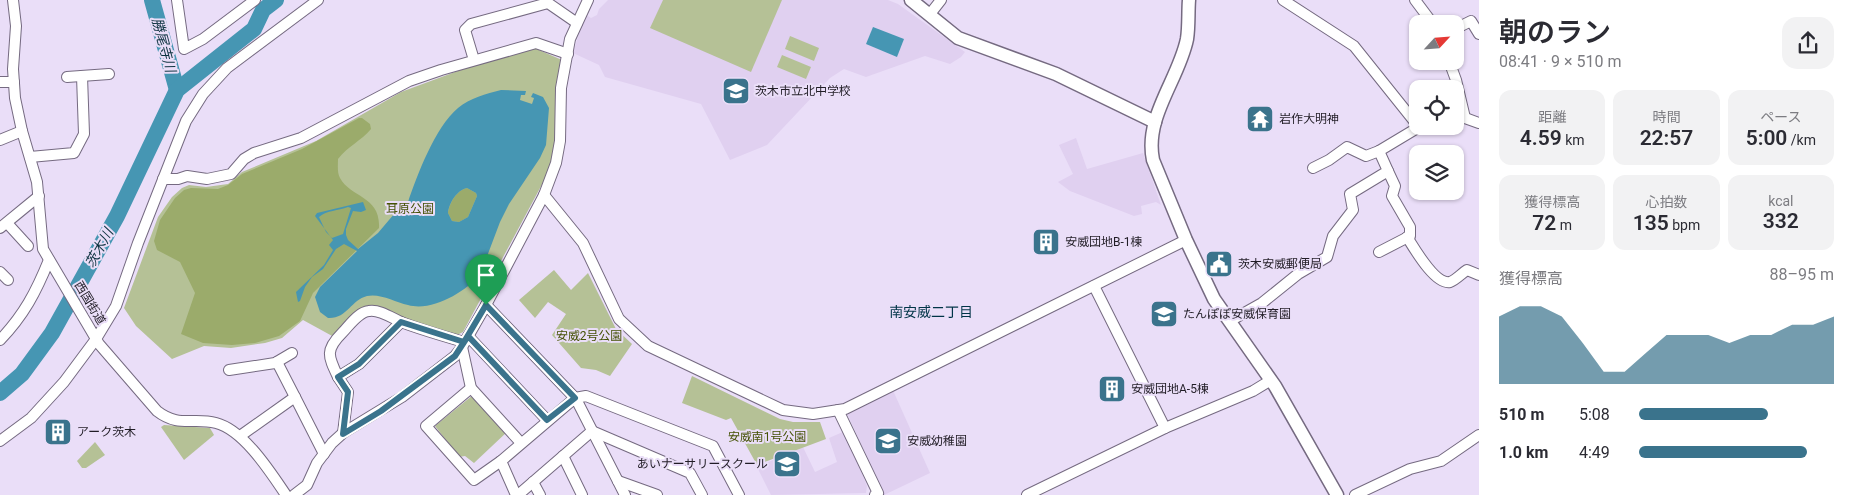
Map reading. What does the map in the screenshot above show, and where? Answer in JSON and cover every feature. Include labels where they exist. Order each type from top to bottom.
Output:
[{"type":"street","name":"西国街道","points":[[13,0],[16,26],[14,82],[22,131],[39,196],[43,249],[49,260],[96,339],[156,411],[168,420],[217,423],[240,436],[271,472],[286,495]]},
{"type":"street","points":[[177,0],[184,49],[203,39],[255,0]]},
{"type":"street","points":[[0,441],[31,418],[64,382],[96,339],[116,306],[186,121],[203,94],[227,68],[264,38],[318,0]]},
{"type":"street","points":[[294,495],[307,485],[324,454],[343,434],[402,396],[455,356],[465,341],[544,195],[557,156],[561,88],[568,54],[577,23],[588,0]]},
{"type":"street","points":[[911,0],[958,38],[1056,74],[1155,122]]},
{"type":"street","points":[[930,14],[941,0]]},
{"type":"street","points":[[1189,0],[1187,39],[1155,122],[1150,146],[1153,160],[1186,240],[1214,299],[1271,380],[1337,495]]},
{"type":"street","points":[[1283,0],[1354,46],[1409,114]]},
{"type":"street","points":[[1415,0],[1426,15]]},
{"type":"street","points":[[474,60],[465,30],[471,24],[548,3],[577,23]]},
{"type":"street","points":[[1464,24],[1470,20],[1479,34]]},
{"type":"street","points":[[163,179],[178,179],[187,176],[207,179],[231,174],[244,159],[254,153],[301,138],[409,81],[474,60],[536,43],[568,54]]},
{"type":"street","points":[[67,77],[109,74]]},
{"type":"street","points":[[30,157],[74,154],[84,134],[82,76]]},
{"type":"street","points":[[0,82],[14,82]]},
{"type":"street","points":[[1464,119],[1479,123]]},
{"type":"street","points":[[0,140],[22,131]]},
{"type":"street","points":[[1313,168],[1329,160],[1347,147],[1366,156],[1380,151],[1409,132]]},
{"type":"street","points":[[1379,252],[1410,236],[1410,227],[1392,196],[1395,186],[1380,151]]},
{"type":"street","points":[[1230,321],[1262,303],[1298,274],[1327,256],[1333,236],[1353,210],[1350,194],[1388,171]]},
{"type":"street","points":[[544,195],[583,243],[619,320],[648,346],[783,410],[813,414],[845,409],[1186,240]]},
{"type":"street","points":[[28,246],[4,225],[39,196]]},
{"type":"street","points":[[1407,237],[1421,260],[1446,282],[1452,282],[1467,270],[1479,275]]},
{"type":"street","points":[[0,340],[19,320],[34,295],[49,260]]},
{"type":"street","points":[[0,272],[8,280]]},
{"type":"street","points":[[1094,286],[1165,428]]},
{"type":"street","points":[[486,305],[575,398],[624,495]]},
{"type":"street","points":[[343,434],[348,392],[330,361],[329,350],[335,340],[360,315],[368,311],[378,312],[401,322],[465,341],[547,420]]},
{"type":"street","points":[[338,377],[359,364],[401,322]]},
{"type":"street","points":[[465,341],[471,388],[522,442]]},
{"type":"street","points":[[229,370],[277,362],[292,353]]},
{"type":"street","points":[[277,362],[324,454]]},
{"type":"street","points":[[1027,495],[1165,428],[1241,397],[1271,380]]},
{"type":"street","points":[[471,388],[426,426],[474,480],[501,461],[575,398],[586,396],[713,446],[739,495]]},
{"type":"street","points":[[240,436],[295,397]]},
{"type":"street","points":[[838,410],[878,493],[875,495]]},
{"type":"street","points":[[501,461],[517,495],[592,431]]},
{"type":"street","points":[[592,431],[690,473],[702,495]]},
{"type":"street","points":[[1355,495],[1410,469],[1441,461],[1479,435]]},
{"type":"street","points":[[563,456],[582,495]]},
{"type":"street","points":[[618,481],[658,495]]},
{"type":"street","points":[[533,482],[540,495]]},
{"type":"shaded area","name":"茨木市立北中学校","points":[[608,0],[888,0],[898,4],[965,52],[950,64],[925,56],[866,77],[844,69],[830,78],[767,145],[730,160],[701,104],[605,77],[599,65],[573,53],[585,14],[591,18],[597,15],[599,9]]},
{"type":"shaded area","points":[[1076,138],[1087,169],[1143,153],[1161,205],[1156,202],[1141,206],[1142,214],[1134,216],[1070,191],[1058,182],[1073,174],[1059,145]]},
{"type":"shaded area","name":"安威幼稚園","points":[[891,386],[930,473],[884,495],[845,409]]},
{"type":"shaded area","name":"あいナーサリースクール","points":[[845,431],[867,486],[866,493],[771,495],[757,467],[803,447],[815,472],[837,462],[829,438]]},
{"type":"green space","points":[[663,0],[782,0],[751,72],[650,28]]},
{"type":"green space","points":[[790,36],[819,48],[814,61],[785,49]]},
{"type":"green space","name":"耳原公園","points":[[532,47],[562,60],[554,156],[547,175],[463,332],[455,336],[377,309],[334,337],[303,320],[282,338],[265,343],[231,348],[204,346],[172,359],[136,326],[124,308],[158,217],[172,197],[182,188],[189,185],[206,187],[228,184],[242,172],[316,141],[401,92],[474,65]]},
{"type":"green space","points":[[782,55],[811,67],[806,79],[777,67]]},
{"type":"green space","points":[[359,118],[370,124],[371,129],[338,159],[338,174],[345,185],[370,203],[378,217],[379,228],[313,293],[300,321],[279,336],[255,343],[232,345],[203,343],[181,334],[195,293],[180,262],[157,250],[154,241],[160,220],[175,198],[184,190],[191,188],[218,189],[228,185],[242,174],[302,149]]},
{"type":"green space","points":[[467,188],[476,193],[477,196],[468,217],[459,222],[452,221],[448,213],[450,205],[457,194]]},
{"type":"green space","name":"安威2号公園","points":[[554,270],[571,290],[588,273],[616,329],[632,344],[610,376],[596,370],[581,368],[552,335],[566,314],[548,302],[535,318],[519,300]]},
{"type":"green space","name":"安威南1号公園","points":[[692,376],[780,419],[793,422],[820,422],[826,439],[757,465],[731,418],[726,420],[682,403]]},
{"type":"green space","points":[[473,395],[508,431],[474,463],[465,456],[459,457],[435,426]]},
{"type":"green space","points":[[164,425],[210,428],[214,435],[184,460],[161,427]]},
{"type":"green space","points":[[95,442],[105,455],[86,468],[82,468],[77,461]]},
{"type":"water","points":[[873,27],[904,39],[897,57],[866,44]]},
{"type":"water","points":[[501,90],[526,91],[525,95],[521,95],[520,100],[532,104],[534,98],[531,97],[533,93],[543,97],[549,108],[546,145],[540,158],[509,204],[500,222],[480,275],[457,294],[427,306],[408,305],[372,295],[357,301],[340,316],[328,318],[320,312],[315,297],[320,287],[357,251],[344,244],[336,249],[323,269],[312,277],[298,302],[296,292],[324,265],[333,250],[329,245],[333,240],[330,236],[332,238],[343,234],[351,208],[348,207],[329,212],[319,217],[324,228],[315,216],[317,213],[363,202],[366,210],[361,212],[353,211],[346,229],[348,240],[358,249],[378,233],[400,207],[408,202],[434,139],[450,116],[468,102]],"holes":[[[467,188],[476,193],[477,196],[468,217],[459,222],[452,221],[448,213],[450,205],[457,194]]]},
{"type":"waterway","name":"勝尾寺川","points":[[152,0],[177,90]]},
{"type":"waterway","name":"茨木川","points":[[0,393],[22,374],[52,333],[117,216],[177,90],[254,29],[263,10],[276,0]]},
{"type":"place","name":"茨木市立北中学校","points":[[736,91]]},
{"type":"place","name":"岩作大明神","points":[[1260,119]]},
{"type":"place","name":"安威団地B-1棟","points":[[1046,242]]},
{"type":"place","name":"茨木安威郵便局","points":[[1219,264]]},
{"type":"place","name":"たんぽぽ安威保育園","points":[[1164,314]]},
{"type":"place","name":"安威団地A-5棟","points":[[1112,389]]},
{"type":"place","name":"アーク茨木","points":[[58,432]]},
{"type":"place","name":"安威幼稚園","points":[[888,441]]},
{"type":"place","name":"あいナーサリースクール","points":[[787,464]]},
{"type":"district","name":"南安威二丁目","points":[[931,312]]},
{"type":"route","points":[[486,305],[575,398],[547,420],[468,336],[455,356],[381,411],[350,428],[343,434],[348,392],[338,377],[359,364],[401,322],[464,342],[486,305]]}]
